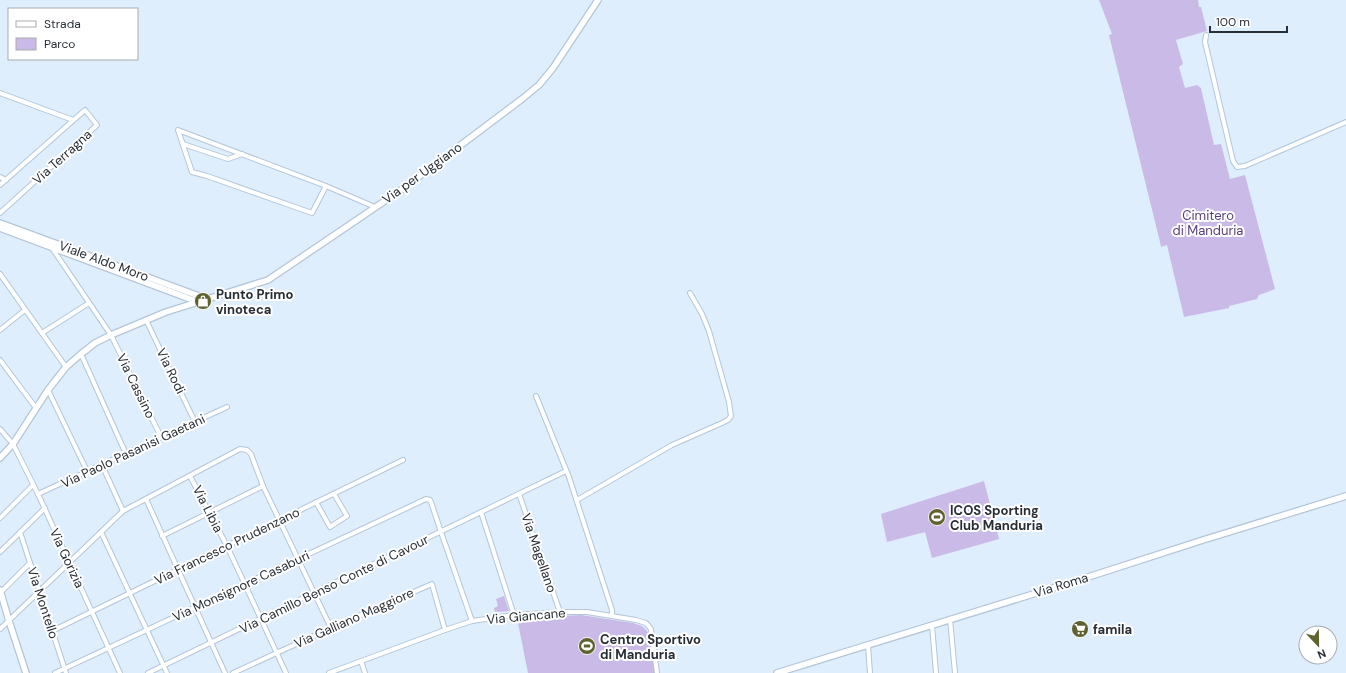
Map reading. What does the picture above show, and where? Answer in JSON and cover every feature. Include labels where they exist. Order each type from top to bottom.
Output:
[{"type":"street","name":"Via per Uggiano","points":[[198,302],[268,280],[402,190],[539,85],[553,68],[598,0]]},
{"type":"street","points":[[1206,35],[1205,42],[1233,161],[1237,167],[1245,166],[1346,122]]},
{"type":"street","points":[[0,93],[73,120]]},
{"type":"street","name":"Via Terragna","points":[[0,185],[85,110],[97,124],[0,214]]},
{"type":"street","points":[[326,186],[312,213],[192,172],[178,130],[326,186],[375,207]]},
{"type":"street","points":[[183,144],[228,160],[242,154]]},
{"type":"street","points":[[0,178],[6,180]]},
{"type":"street","name":"Viale Aldo Moro","points":[[0,223],[208,299]]},
{"type":"street","name":"Viale Aldo Moro","points":[[0,228],[198,302]]},
{"type":"street","name":"Via Cassino","points":[[51,247],[111,335],[161,437]]},
{"type":"street","points":[[0,274],[66,367]]},
{"type":"street","points":[[577,500],[672,445],[722,423],[728,420],[731,416],[729,402],[709,331],[702,314],[690,293]]},
{"type":"street","points":[[0,458],[13,444],[48,390],[66,367],[80,354],[95,343],[111,335],[146,320],[198,302]]},
{"type":"street","points":[[42,333],[89,303]]},
{"type":"street","points":[[0,330],[26,310]]},
{"type":"street","name":"Via Rodi","points":[[146,320],[195,422]]},
{"type":"street","points":[[80,354],[126,454]]},
{"type":"street","points":[[0,360],[36,408]]},
{"type":"street","points":[[48,390],[87,471]]},
{"type":"street","points":[[536,396],[577,500],[612,610],[612,616]]},
{"type":"street","name":"Via Paolo Pasanisi Gaetani","points":[[38,494],[227,407]]},
{"type":"street","name":"Via Gorizia","points":[[0,429],[13,444],[45,508],[120,673]]},
{"type":"street","points":[[0,629],[123,511],[240,449],[247,450],[251,454],[263,486],[331,628]]},
{"type":"street","name":"Via Francesco Prudenzano","points":[[52,631],[403,460]]},
{"type":"street","points":[[102,465],[123,511]]},
{"type":"street","name":"Via Camillo Benso Conte di Cavour","points":[[148,673],[566,471]]},
{"type":"street","name":"Via Libia","points":[[190,476],[227,546],[286,673]]},
{"type":"street","points":[[0,518],[33,485]]},
{"type":"street","points":[[162,536],[263,486]]},
{"type":"street","points":[[316,502],[330,527],[347,516],[334,494]]},
{"type":"street","name":"Via Magellano","points":[[519,494],[560,612]]},
{"type":"street","name":"Via Roma","points":[[776,673],[1346,496]]},
{"type":"street","points":[[146,499],[225,673]]},
{"type":"street","name":"Via Monsignore Casaburi","points":[[55,673],[66,671],[109,648],[426,499],[430,500],[431,502],[441,532]]},
{"type":"street","points":[[0,552],[45,508]]},
{"type":"street","points":[[481,512],[514,614]]},
{"type":"street","name":"Via Montello","points":[[20,532],[66,671]]},
{"type":"street","points":[[101,532],[167,673]]},
{"type":"street","points":[[441,532],[472,621]]},
{"type":"street","points":[[26,673],[0,592],[30,563]]},
{"type":"street","name":"Via Galliano Maggiore","points":[[234,673],[331,628],[432,584],[445,630]]},
{"type":"street","name":"Via Giancane","points":[[329,673],[472,621],[514,614],[587,612],[646,623],[651,629],[656,673]]},
{"type":"street","points":[[950,619],[955,673]]},
{"type":"street","points":[[932,625],[936,673]]},
{"type":"street","points":[[868,645],[870,673]]},
{"type":"street","points":[[361,661],[365,673]]},
{"type":"green space","name":"Cimitero di Manduria","points":[[1099,0],[1198,0],[1207,31],[1176,40],[1183,64],[1179,67],[1185,88],[1197,85],[1201,88],[1214,145],[1221,144],[1230,179],[1245,175],[1275,289],[1259,295],[1257,299],[1229,306],[1229,308],[1184,317],[1167,245],[1161,247],[1109,35],[1112,34]]},
{"type":"green space","name":"ICOS Sporting Club Manduria","points":[[984,481],[999,539],[932,558],[925,532],[887,542],[881,514]]},
{"type":"green space","points":[[504,596],[509,611],[495,612],[494,608],[498,606],[496,599]]},
{"type":"green space","name":"Centro Sportivo di Manduria","points":[[581,615],[633,623],[642,626],[647,631],[651,639],[655,673],[528,673],[517,618]]},
{"type":"place","name":"Punto Primo vinoteca","points":[[203,301]]},
{"type":"place","name":"ICOS Sporting Club Manduria","points":[[937,517]]},
{"type":"place","name":"famila","points":[[1080,629]]},
{"type":"place","name":"Centro Sportivo di Manduria","points":[[587,646]]}]
